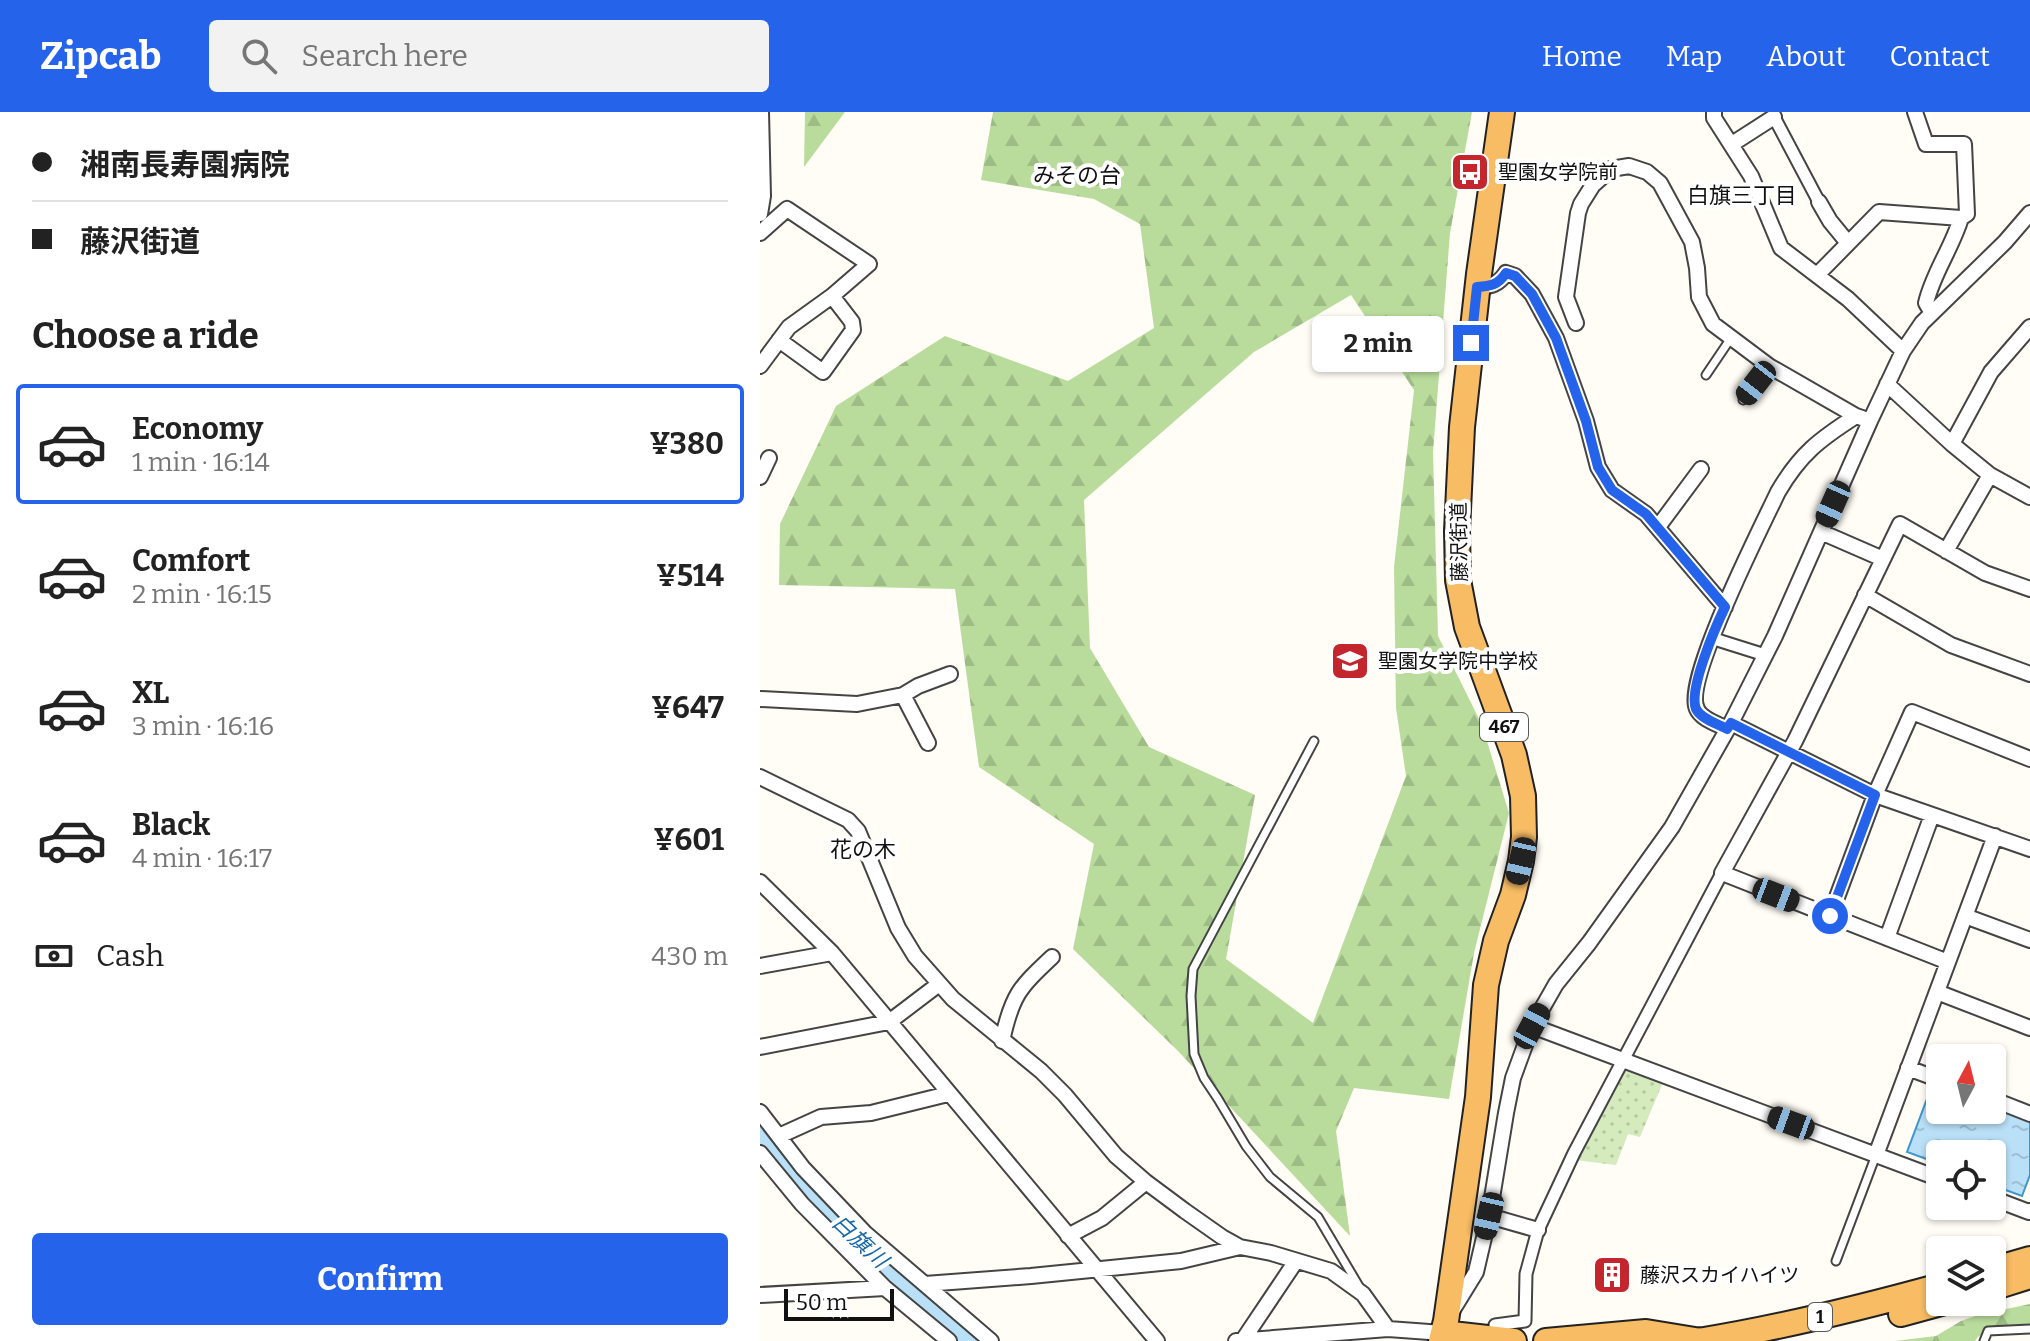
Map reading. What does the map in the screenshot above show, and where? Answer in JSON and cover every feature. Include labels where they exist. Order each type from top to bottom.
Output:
[{"type":"highway","name":"藤沢街道","points":[[1444,1331],[1478,1097],[1486,985],[1496,941],[1513,895],[1524,837],[1523,796],[1514,755],[1467,627],[1458,580],[1462,427],[1477,287],[1502,112]]},
{"type":"highway","points":[[2006,1266],[2030,1259]]},
{"type":"highway","points":[[2006,1284],[2030,1276]]},
{"type":"highway","name":"1","points":[[1700,1341],[1803,1321],[1926,1290]]},
{"type":"highway","name":"1","points":[[1786,1341],[1926,1307]]},
{"type":"highway","points":[[1444,1331],[1505,1333]]},
{"type":"highway","points":[[1546,1341],[1646,1332],[1700,1341]]},
{"type":"street","points":[[760,214],[763,196],[761,112]]},
{"type":"street","points":[[1714,112],[1714,118],[1751,176],[1781,248],[1848,299],[1903,351]]},
{"type":"street","points":[[1818,274],[1879,212],[1961,218],[1967,214],[1964,144],[1926,144],[1915,112]]},
{"type":"street","points":[[1732,144],[1774,117],[1830,221],[1848,243]]},
{"type":"street","points":[[1576,323],[1566,297],[1581,204],[1600,177],[1611,169],[1629,166],[1647,172],[1660,183],[1692,242],[1699,297],[1713,324],[1769,366],[1863,418]]},
{"type":"street","points":[[760,233],[787,209],[869,264],[832,296],[797,320],[763,355]]},
{"type":"street","points":[[1932,313],[1926,303],[1929,290],[1961,218]]},
{"type":"street","points":[[1236,1341],[1388,1329],[1444,1331],[1476,1272],[1513,1078],[1532,1026],[1556,984],[1672,827],[1729,726],[1821,532],[1863,418],[1887,384],[1903,351],[1922,323],[2029,218]]},
{"type":"street","points":[[1477,287],[1493,286],[1506,273],[1515,276],[1532,294],[1556,338],[1586,421],[1598,467],[1612,490],[1646,514],[1725,607]]},
{"type":"street","points":[[779,340],[823,372],[853,330],[852,322],[832,296]]},
{"type":"street","points":[[1952,444],[1991,372],[2030,327]]},
{"type":"street","points":[[1887,384],[1990,475],[2028,491]]},
{"type":"street","points":[[1863,418],[1809,448],[1790,471],[1711,638],[1698,681],[1695,706],[1704,717],[1788,752],[1875,795],[2030,849]]},
{"type":"street","points":[[760,477],[769,458]]},
{"type":"street","points":[[1658,527],[1701,469]]},
{"type":"street","points":[[1946,551],[1990,475]]},
{"type":"street","points":[[1505,1333],[1525,1321],[1526,1274],[1538,1230],[1574,1153],[1795,741],[1900,524],[1985,573],[2030,589]]},
{"type":"street","points":[[1821,532],[1883,559]]},
{"type":"street","points":[[1865,595],[1951,645],[2030,674]]},
{"type":"street","points":[[1711,638],[1765,655]]},
{"type":"street","points":[[760,699],[857,704],[903,695],[950,674]]},
{"type":"street","points":[[903,695],[928,743]]},
{"type":"street","points":[[1830,916],[1875,795],[1912,712],[2030,759]]},
{"type":"street","points":[[760,777],[848,820],[858,831],[898,928],[915,956],[939,984],[1049,1079],[1116,1156],[1146,1182],[1240,1247],[1331,1271],[1363,1294],[1388,1329]]},
{"type":"street","points":[[1887,938],[1932,815]]},
{"type":"street","points":[[1876,1155],[1995,836]]},
{"type":"street","points":[[1722,873],[1948,962]]},
{"type":"street","points":[[764,889],[832,953],[1157,1341]]},
{"type":"street","points":[[1965,916],[2030,940]]},
{"type":"street","points":[[760,966],[832,953]]},
{"type":"street","points":[[1002,1041],[1008,1014],[1018,991],[1052,957]]},
{"type":"street","points":[[760,1047],[889,1022],[939,984]]},
{"type":"street","points":[[1937,992],[2030,1028]]},
{"type":"street","points":[[1532,1026],[1926,1174]]},
{"type":"street","points":[[1908,1068],[1926,1075]]},
{"type":"street","points":[[779,1136],[821,1117],[871,1113],[948,1094]]},
{"type":"street","points":[[2006,1105],[2030,1114]]},
{"type":"street","points":[[760,1112],[803,1168],[865,1233],[991,1341]]},
{"type":"street","points":[[760,1153],[802,1204],[885,1288],[949,1341]]},
{"type":"street","points":[[1068,1236],[1102,1218],[1146,1182]]},
{"type":"street","points":[[2006,1203],[2030,1211]]},
{"type":"street","points":[[1489,1216],[1538,1230]]},
{"type":"street","points":[[925,1284],[1181,1261],[1240,1247]]},
{"type":"street","points":[[1243,1340],[1296,1261]]},
{"type":"street","points":[[760,1295],[885,1288]]},
{"type":"lane","points":[[1706,375],[1731,338]]},
{"type":"lane","points":[[1743,400],[1769,366]]},
{"type":"lane","points":[[1314,741],[1193,969],[1192,1040],[1204,1078],[1246,1146],[1270,1177],[1318,1217],[1363,1294]]},
{"type":"lane","points":[[1836,1261],[1876,1155]]},
{"type":"lane","points":[[1984,1341],[1988,1331],[2030,1329]]},
{"type":"green space","points":[[805,112],[845,112],[804,167]]},
{"type":"green space","points":[[993,112],[1472,112],[1450,233],[1433,452],[1438,636],[1482,725],[1509,813],[1474,953],[1449,1099],[1354,1088],[1336,1131],[1350,1236],[1178,1051],[1073,949],[1094,844],[979,767],[955,589],[779,585],[780,524],[836,406],[945,336],[1068,381],[1154,328],[1140,224],[1094,199],[981,180]],"holes":[[[1351,295],[1414,390],[1394,567],[1396,708],[1406,776],[1313,1023],[1226,959],[1255,795],[1149,747],[1090,648],[1084,500],[1254,352]]]},
{"type":"green space","points":[[1621,1064],[1664,1080],[1640,1137],[1628,1134],[1616,1165],[1575,1160]]},
{"type":"green space","points":[[2030,1304],[2030,1324],[1992,1329],[1975,1341],[1895,1341],[1936,1336],[1975,1316],[2006,1316],[2006,1309]]},
{"type":"water","points":[[1926,1102],[1926,1124],[2006,1124],[2006,1104],[2030,1113],[2030,1175],[2022,1196],[2006,1190],[2006,1140],[1926,1140],[1926,1159],[1907,1152]]},
{"type":"waterway","name":"白旗川","points":[[760,1130],[831,1216],[885,1268],[970,1341]]},
{"type":"place","name":"聖園女学院前","points":[[1470,172]]},
{"type":"place","name":"聖園女学院中学校","points":[[1350,661]]},
{"type":"place","name":"藤沢スカイハイツ","points":[[1612,1275]]},
{"type":"district","name":"みその台","points":[[1077,175]]},
{"type":"district","name":"白旗三丁目","points":[[1742,195]]},
{"type":"district","name":"花の木","points":[[863,849]]},
{"type":"route","points":[[1471,343],[1477,287],[1493,286],[1506,273],[1515,276],[1532,294],[1556,338],[1586,421],[1598,467],[1612,490],[1646,514],[1725,607],[1711,638],[1698,681],[1695,706],[1698,712],[1727,729],[1731,723],[1875,795],[1830,916]]}]
